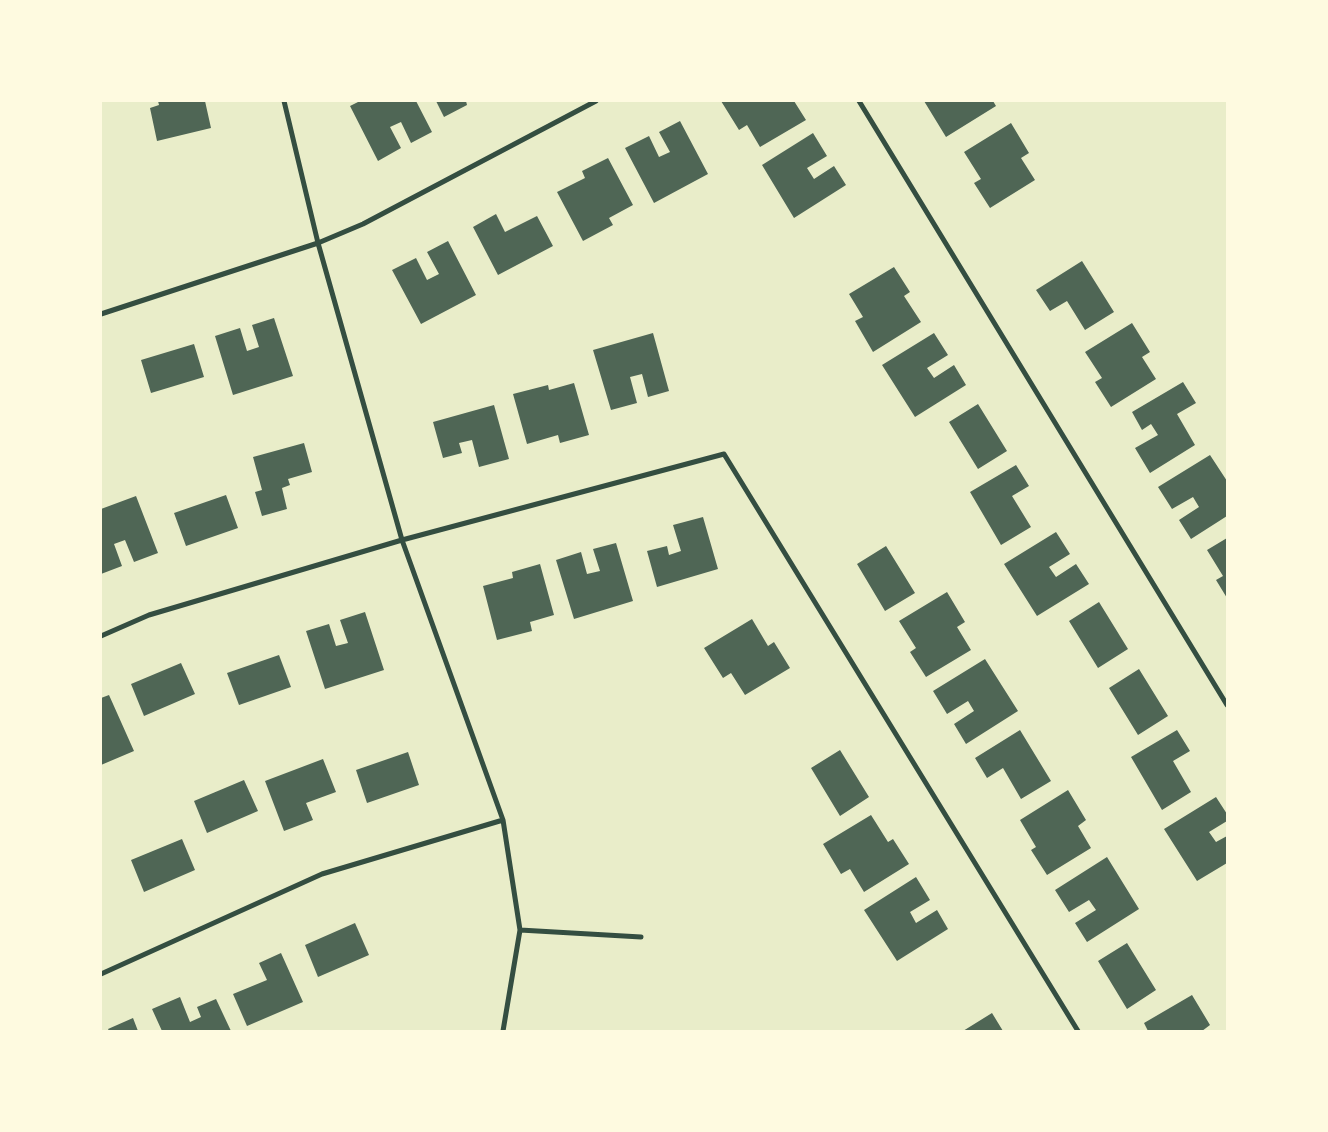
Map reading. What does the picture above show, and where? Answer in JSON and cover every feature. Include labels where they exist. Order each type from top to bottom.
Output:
[{"type":"street","points":[[284,101],[318,243],[402,540],[504,820],[520,930],[503,1031]]},
{"type":"street","points":[[101,314],[318,243],[363,224],[596,101]]},
{"type":"street","points":[[860,101],[1227,705]]},
{"type":"street","points":[[101,636],[148,615],[402,540],[724,454],[1078,1031]]},
{"type":"street","points":[[101,974],[322,874],[504,820]]},
{"type":"street","points":[[520,930],[641,937]]},
{"type":"building","points":[[158,101],[205,101],[211,128],[157,141],[150,108],[159,105]]},
{"type":"building","points":[[360,101],[416,101],[432,132],[411,143],[401,122],[390,127],[401,148],[378,161],[350,106]]},
{"type":"building","points":[[436,101],[466,101],[467,105],[444,117]]},
{"type":"building","points":[[721,101],[794,101],[806,120],[760,147],[747,125],[739,130]]},
{"type":"building","points":[[924,101],[993,101],[996,106],[946,137]]},
{"type":"building","points":[[680,121],[708,174],[654,203],[625,148],[649,136],[659,157],[670,152],[659,132]]},
{"type":"building","points":[[1011,123],[1029,153],[1021,158],[1035,180],[990,208],[974,183],[981,179],[964,152]]},
{"type":"building","points":[[813,133],[827,156],[807,168],[814,179],[834,166],[846,185],[794,218],[762,165]]},
{"type":"building","points":[[608,158],[633,205],[609,218],[613,225],[583,241],[557,192],[585,178],[582,171]]},
{"type":"building","points":[[496,214],[505,232],[537,216],[553,246],[498,275],[473,227]]},
{"type":"building","points":[[448,241],[476,295],[421,324],[392,270],[416,258],[427,280],[439,274],[427,252]]},
{"type":"building","points":[[1082,261],[1114,312],[1085,330],[1067,301],[1050,311],[1036,290]]},
{"type":"building","points":[[894,267],[910,292],[904,296],[921,322],[873,352],[855,321],[863,317],[849,294]]},
{"type":"building","points":[[274,318],[293,376],[233,395],[215,336],[240,328],[247,351],[259,347],[252,325]]},
{"type":"building","points":[[1132,323],[1150,352],[1142,357],[1156,379],[1111,407],[1095,382],[1102,378],[1085,352]]},
{"type":"building","points":[[653,333],[669,391],[648,397],[642,374],[630,377],[637,403],[611,410],[593,350]]},
{"type":"building","points":[[934,333],[948,355],[927,368],[934,378],[954,365],[966,385],[915,417],[882,365]]},
{"type":"building","points":[[194,344],[204,377],[151,393],[141,360]]},
{"type":"building","points":[[1183,382],[1196,403],[1177,414],[1195,445],[1150,473],[1135,448],[1158,435],[1151,424],[1142,430],[1132,412]]},
{"type":"building","points":[[574,383],[589,435],[560,443],[558,435],[527,444],[513,394],[548,385],[549,390]]},
{"type":"building","points":[[978,404],[1007,451],[978,469],[949,422]]},
{"type":"building","points":[[494,405],[509,459],[479,467],[472,440],[459,443],[462,453],[443,458],[433,422]]},
{"type":"building","points":[[304,443],[312,472],[288,479],[290,485],[282,488],[287,509],[262,516],[255,492],[262,490],[253,457]]},
{"type":"building","points":[[1210,455],[1227,481],[1227,516],[1191,539],[1179,520],[1199,507],[1193,497],[1172,509],[1158,487]]},
{"type":"building","points":[[1016,465],[1029,486],[1012,496],[1031,527],[1001,545],[970,492]]},
{"type":"building","points":[[226,495],[238,528],[186,546],[174,513]]},
{"type":"building","points":[[136,496],[158,553],[134,562],[125,540],[114,544],[122,566],[101,574],[101,509]]},
{"type":"building","points":[[703,517],[718,569],[657,587],[647,551],[667,546],[669,555],[681,551],[673,525]]},
{"type":"building","points":[[1056,532],[1070,554],[1049,567],[1056,577],[1076,564],[1089,584],[1037,616],[1004,564]]},
{"type":"building","points":[[1227,538],[1227,598],[1216,580],[1223,576],[1207,550]]},
{"type":"building","points":[[616,543],[633,601],[574,619],[556,560],[581,552],[587,574],[600,571],[593,549]]},
{"type":"building","points":[[886,546],[915,593],[885,611],[857,564]]},
{"type":"building","points":[[540,564],[554,615],[530,622],[532,631],[497,640],[483,586],[513,578],[512,572]]},
{"type":"building","points":[[947,592],[965,622],[957,627],[971,650],[926,677],[910,652],[916,648],[899,621]]},
{"type":"building","points":[[1099,602],[1128,649],[1098,668],[1069,621]]},
{"type":"building","points":[[365,612],[384,670],[325,689],[306,631],[329,624],[336,646],[348,643],[340,620]]},
{"type":"building","points":[[752,619],[768,646],[774,642],[790,668],[745,695],[731,673],[723,678],[704,648]]},
{"type":"building","points":[[279,655],[291,687],[239,705],[227,673]]},
{"type":"building","points":[[985,659],[1018,711],[966,744],[954,724],[974,711],[968,701],[947,714],[933,691]]},
{"type":"building","points":[[181,663],[195,694],[144,716],[131,684]]},
{"type":"building","points":[[1139,669],[1168,716],[1138,735],[1109,688]]},
{"type":"building","points":[[109,695],[134,751],[101,765],[101,698]]},
{"type":"building","points":[[1020,730],[1051,781],[1021,799],[1003,768],[987,778],[975,758]]},
{"type":"building","points":[[1177,730],[1190,751],[1173,761],[1191,792],[1162,810],[1131,757]]},
{"type":"building","points":[[840,750],[869,797],[840,816],[811,768]]},
{"type":"building","points":[[408,752],[419,785],[367,803],[356,770]]},
{"type":"building","points":[[323,759],[336,792],[306,803],[313,820],[284,831],[265,781]]},
{"type":"building","points":[[244,780],[258,811],[207,833],[194,801]]},
{"type":"building","points":[[1068,790],[1086,820],[1078,826],[1091,848],[1047,875],[1031,850],[1036,847],[1020,820]]},
{"type":"building","points":[[1216,797],[1227,814],[1227,821],[1209,832],[1216,842],[1227,836],[1227,863],[1197,881],[1164,829]]},
{"type":"building","points":[[871,815],[888,842],[893,839],[909,864],[864,892],[850,869],[841,874],[823,844]]},
{"type":"building","points":[[182,839],[195,870],[144,892],[131,860]]},
{"type":"building","points":[[1107,857],[1139,909],[1087,942],[1075,923],[1096,910],[1089,900],[1069,912],[1055,890]]},
{"type":"building","points":[[916,877],[930,900],[910,912],[916,923],[937,910],[948,929],[897,961],[864,910]]},
{"type":"building","points":[[355,923],[369,955],[318,977],[305,945]]},
{"type":"building","points":[[1127,943],[1156,990],[1127,1009],[1098,961]]},
{"type":"building","points":[[281,953],[303,1002],[247,1026],[233,994],[267,980],[259,963]]},
{"type":"building","points":[[1192,995],[1210,1025],[1202,1031],[1148,1031],[1144,1023]]},
{"type":"building","points":[[180,997],[190,1022],[201,1017],[197,1007],[216,999],[231,1031],[162,1031],[152,1009]]},
{"type":"building","points":[[992,1013],[1003,1031],[963,1031]]},
{"type":"building","points":[[133,1018],[138,1031],[109,1031],[108,1029]]}]
